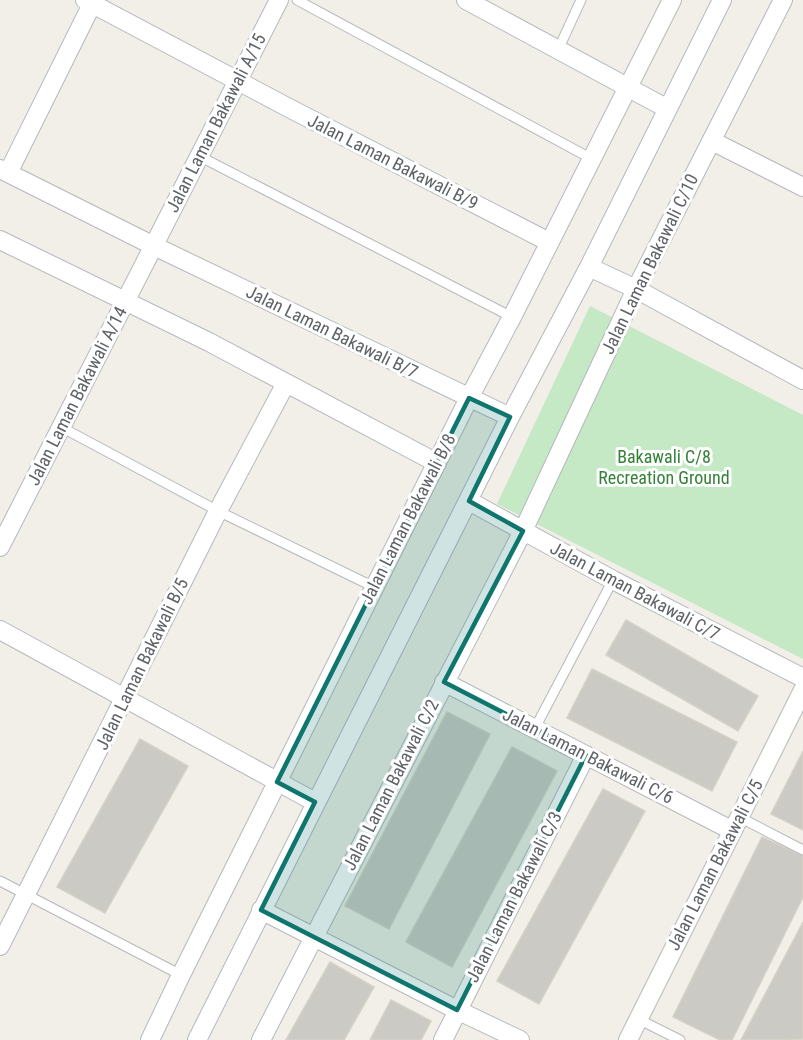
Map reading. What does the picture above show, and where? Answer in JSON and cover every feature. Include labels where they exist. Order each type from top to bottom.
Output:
[{"type":"street","name":"Jalan Laman Bakawali A/15","points":[[154,246],[279,0]]},
{"type":"street","name":"Jalan Laman Bakawali B/8","points":[[150,1040],[374,587],[672,0]]},
{"type":"street","points":[[197,1040],[315,802],[510,417],[589,267],[666,108],[722,0]]},
{"type":"street","name":"Jalan Laman Bakawali C/10","points":[[523,531],[636,289],[783,0]]},
{"type":"street","name":"Jalan Laman Bakawali B/9","points":[[90,1],[549,242]]},
{"type":"street","points":[[4,171],[90,1]]},
{"type":"street","points":[[475,2],[666,108]]},
{"type":"street","points":[[712,141],[803,187]]},
{"type":"street","name":"Jalan Laman Bakawali B/7","points":[[4,171],[154,246],[510,417]]},
{"type":"street","points":[[0,240],[209,342],[437,463]]},
{"type":"street","name":"Jalan Laman Bakawali A/14","points":[[0,547],[4,527],[61,427],[154,246]]},
{"type":"street","points":[[589,267],[636,289],[803,380]]},
{"type":"street","name":"Jalan Laman Bakawali B/5","points":[[0,946],[218,511],[286,383]]},
{"type":"street","name":"Jalan Laman Bakawali C/7","points":[[469,501],[613,580],[803,678]]},
{"type":"street","name":"Jalan Laman Bakawali C/2","points":[[261,1040],[523,531]]},
{"type":"street","points":[[0,630],[315,802]]},
{"type":"street","name":"Jalan Laman Bakawali C/6","points":[[444,682],[586,755],[736,824]]},
{"type":"street","name":"Jalan Laman Bakawali C/5","points":[[628,1040],[803,690]]},
{"type":"street","name":"Jalan Laman Bakawali C/3","points":[[443,1040],[586,755]]},
{"type":"street","points":[[261,910],[520,1040]]},
{"type":"lane","points":[[297,0],[592,159]]},
{"type":"lane","points":[[558,50],[581,0]]},
{"type":"lane","points":[[199,156],[512,317]]},
{"type":"lane","points":[[61,427],[218,511],[374,587]]},
{"type":"lane","points":[[535,728],[613,580]]},
{"type":"lane","points":[[736,824],[803,850]]},
{"type":"lane","points":[[0,881],[181,975]]},
{"type":"lane","points":[[638,1018],[680,1040]]},
{"type":"highlighted area","points":[[469,398],[510,417],[469,501],[523,531],[444,682],[586,755],[457,1010],[261,910],[315,802],[277,782]]},
{"type":"green space","name":"Bakawali C/8 Recreation Ground","points":[[590,306],[803,415],[803,659],[497,504]]},
{"type":"building","points":[[626,620],[758,696],[738,731],[606,655]]},
{"type":"building","points":[[592,669],[737,742],[712,791],[567,718]]},
{"type":"building","points":[[447,712],[490,734],[389,929],[345,906]]},
{"type":"building","points":[[140,739],[188,766],[105,913],[57,887]]},
{"type":"building","points":[[512,747],[557,771],[452,967],[406,942]]},
{"type":"building","points":[[803,751],[803,830],[771,814]]},
{"type":"building","points":[[603,789],[645,811],[539,1004],[497,981]]},
{"type":"building","points":[[762,837],[803,856],[803,897],[732,1040],[720,1040],[673,1017]]},
{"type":"building","points":[[803,922],[803,1039],[741,1040]]},
{"type":"building","points":[[330,962],[374,987],[344,1040],[286,1040]]},
{"type":"building","points":[[391,1000],[431,1021],[421,1040],[370,1040]]}]
